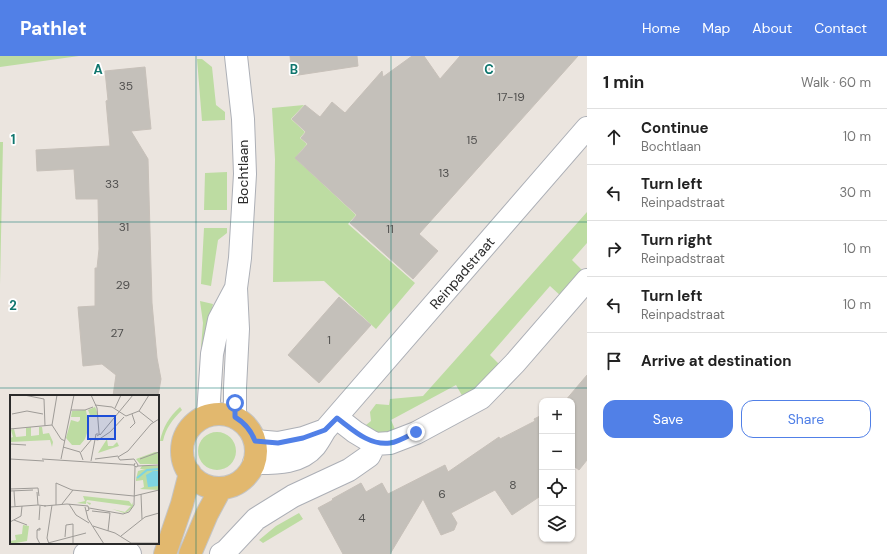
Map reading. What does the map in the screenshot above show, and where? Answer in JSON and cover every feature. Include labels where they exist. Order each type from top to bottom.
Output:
[{"type":"main road","points":[[222,414],[235,417],[246,425],[252,432],[255,441],[256,452],[254,463],[247,476],[235,484],[221,488],[198,482],[190,473],[183,460],[182,446],[187,433],[196,422],[208,415],[222,414]]},
{"type":"main road","points":[[164,554],[182,504],[190,473]]},
{"type":"main road","points":[[190,554],[207,514],[221,488]]},
{"type":"street","name":"Bochtlaan","points":[[235,417],[238,329],[236,288],[240,258],[245,174],[243,119],[236,56]]},
{"type":"street","name":"Reinpadstraat","points":[[254,463],[286,462],[304,455],[315,446],[331,424],[587,128]]},
{"type":"street","points":[[331,424],[355,432],[375,444],[390,443],[416,432],[481,398],[515,363],[587,280]]},
{"type":"street","name":"Bochtlaan","points":[[208,415],[212,354],[216,333],[219,320],[236,288]]},
{"type":"street","name":"Reinpadstraat","points":[[255,441],[278,443],[303,438],[331,424]]},
{"type":"street","points":[[221,554],[226,551],[256,519],[293,496],[349,470],[370,456],[375,444]]},
{"type":"street","points":[[93,549],[106,547],[130,554]]},
{"type":"green space","points":[[0,56],[79,56],[0,67]]},
{"type":"green space","points":[[197,59],[202,59],[212,67],[216,105],[225,112],[225,120],[202,121]]},
{"type":"green space","points":[[304,105],[291,119],[305,132],[300,138],[307,144],[295,158],[356,215],[348,224],[415,283],[376,329],[324,281],[273,282],[275,159],[272,108]]},
{"type":"green space","points":[[0,142],[3,142],[0,285]]},
{"type":"green space","points":[[227,172],[227,210],[204,210],[205,173]]},
{"type":"green space","points":[[587,212],[587,243],[572,260],[583,271],[562,297],[550,286],[490,355],[501,366],[464,399],[456,385],[391,420],[397,434],[377,435],[366,425],[371,421],[370,412],[376,404],[389,405],[390,399],[423,396]]},
{"type":"green space","points":[[204,228],[227,228],[227,233],[218,240],[211,286],[201,284]]},
{"type":"green space","points":[[200,301],[213,304],[203,349],[201,347],[203,323]]},
{"type":"green space","points":[[180,407],[182,410],[170,424],[163,441],[160,441],[167,422]]},
{"type":"green space","points":[[217,432],[227,435],[233,441],[236,451],[233,461],[227,467],[217,470],[207,467],[201,461],[198,451],[201,441],[207,435]]},
{"type":"green space","points":[[299,513],[303,519],[263,543],[259,540],[276,526]]},
{"type":"building","points":[[290,56],[357,56],[358,66],[292,76]]},
{"type":"building","points":[[412,56],[424,56],[440,79],[460,56],[578,56],[419,234],[438,251],[413,279],[350,223],[357,215],[295,158],[308,144],[301,138],[306,132],[292,119],[305,105],[320,117],[332,102],[345,113],[382,71],[383,77]]},
{"type":"building","points":[[145,67],[151,129],[131,131],[148,159],[152,303],[157,358],[161,379],[158,395],[113,395],[116,375],[102,364],[83,366],[78,307],[95,306],[95,268],[97,268],[99,249],[98,199],[76,199],[74,169],[37,171],[36,150],[110,146],[105,71]]},
{"type":"building","points":[[339,297],[371,325],[319,383],[288,355]]},
{"type":"building","points":[[587,375],[587,460],[579,470],[575,467],[575,398],[568,398]]},
{"type":"building","points":[[539,416],[539,497],[512,515],[495,490],[451,513],[457,523],[454,530],[441,535],[423,499],[390,554],[343,554],[318,508],[361,483],[366,492],[382,483],[388,494],[445,465],[448,472],[499,437],[500,439],[535,421],[534,419]]},
{"type":"route","points":[[235,403],[235,417],[246,425],[252,432],[255,441],[278,443],[303,438],[325,430],[337,418],[355,432],[375,444],[390,443],[416,432]]}]
